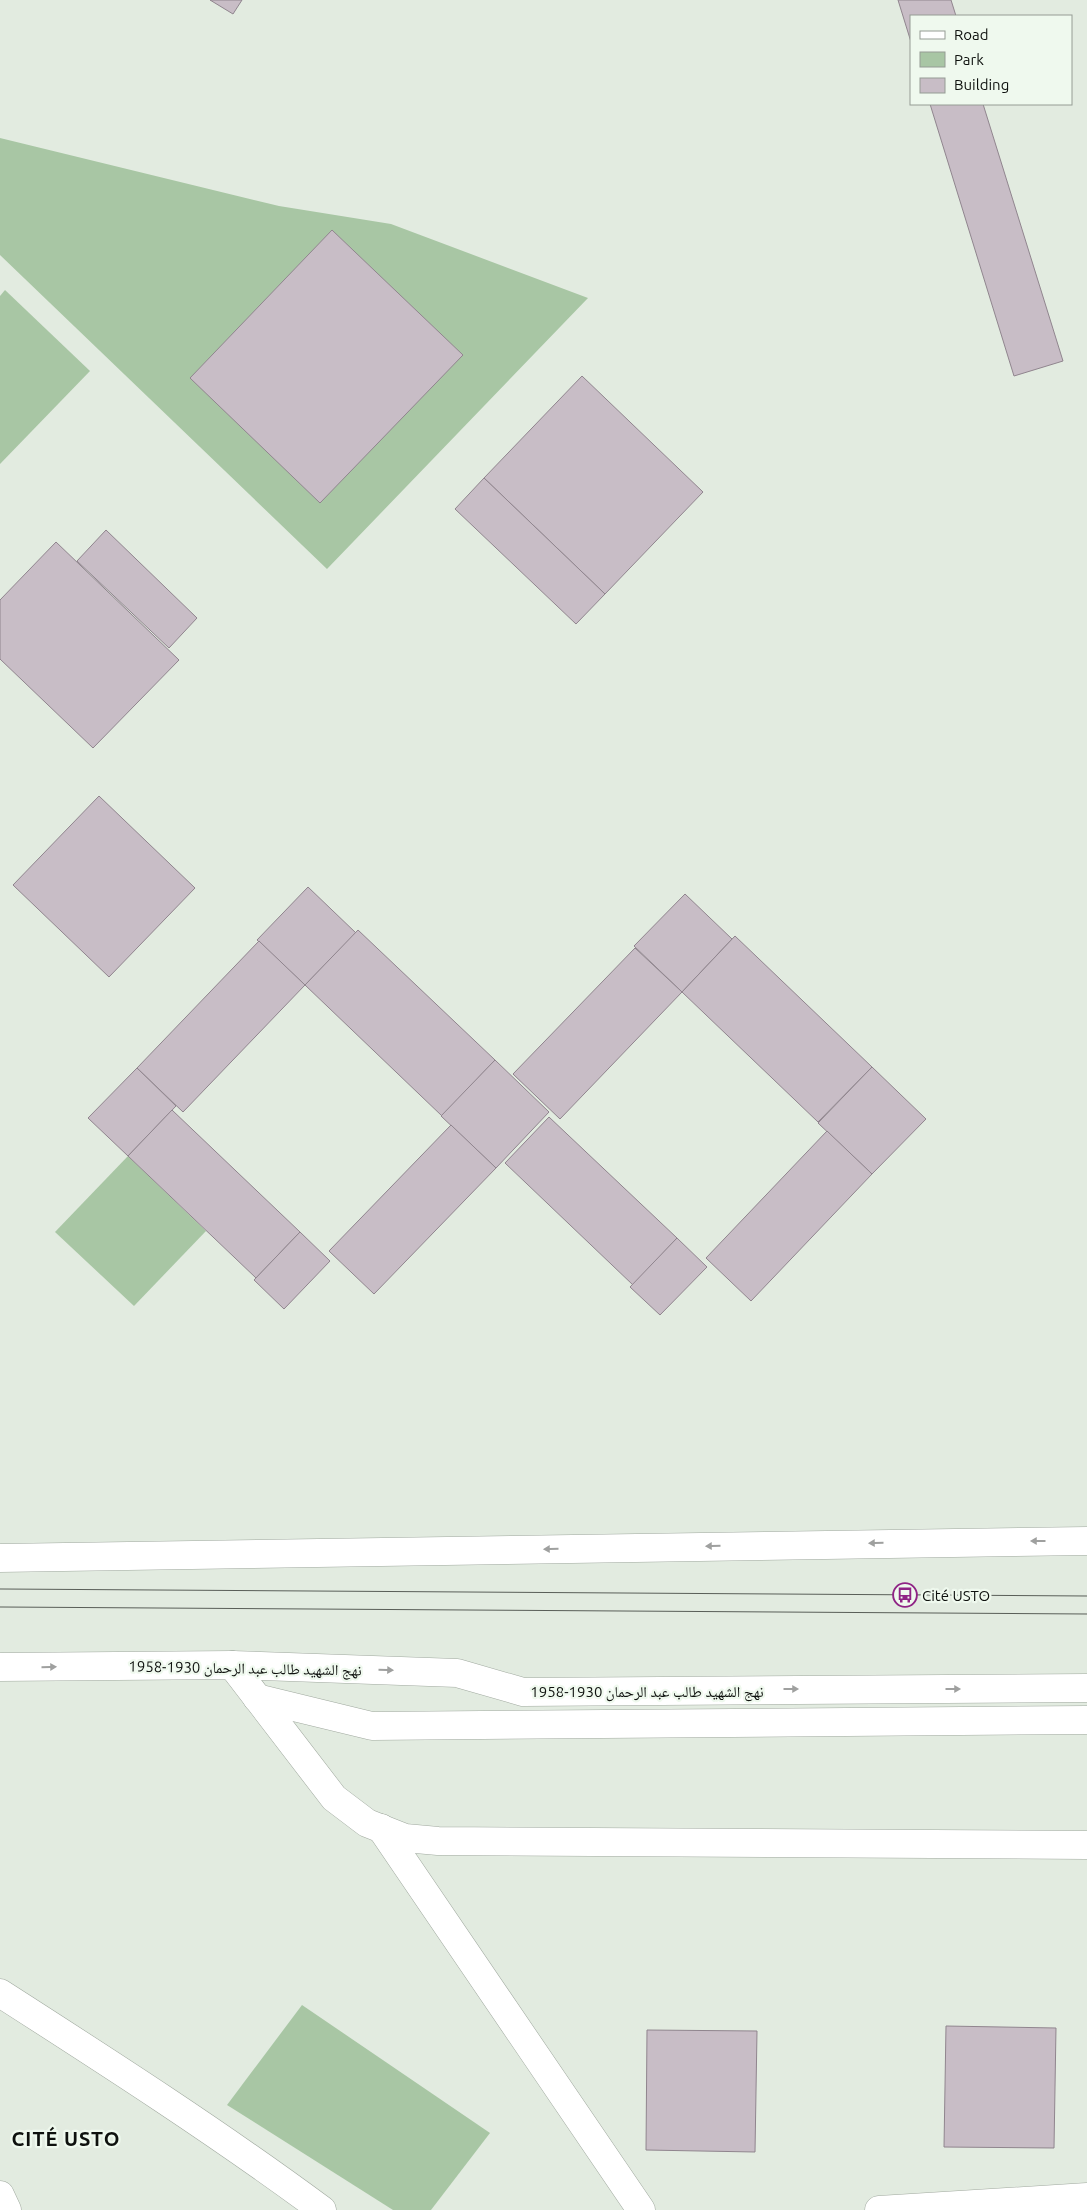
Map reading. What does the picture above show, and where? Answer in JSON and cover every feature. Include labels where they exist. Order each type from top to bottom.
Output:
[{"type":"main road","points":[[0,1558],[1087,1541]]},
{"type":"main road","points":[[232,1665],[334,1798],[367,1823],[405,1838],[438,1841],[1087,1845]]},
{"type":"main road","name":"نهج الشهيد طالب عبد الرحمان 1930-1958","points":[[0,1668],[232,1665],[457,1673],[524,1692],[1087,1688]]},
{"type":"main road","points":[[257,1698],[372,1726],[1087,1720]]},
{"type":"main road","points":[[381,1828],[641,2210]]},
{"type":"main road","points":[[0,1993],[140,2083],[263,2166],[322,2210]]},
{"type":"main road","points":[[0,2195],[7,2210]]},
{"type":"main road","points":[[879,2210],[1087,2197]]},
{"type":"green space","points":[[0,138],[279,206],[391,224],[588,298],[327,569],[0,255]]},
{"type":"green space","points":[[5,290],[90,371],[0,464],[0,296]]},
{"type":"green space","points":[[128,1156],[206,1231],[134,1306],[55,1232]]},
{"type":"green space","points":[[302,2005],[490,2133],[431,2210],[393,2210],[227,2105]]},
{"type":"building","points":[[210,0],[242,0],[233,14]]},
{"type":"building","points":[[898,0],[951,0],[956,15],[910,15],[910,39]]},
{"type":"building","points":[[930,105],[983,105],[1063,361],[1014,376]]},
{"type":"building","points":[[332,230],[463,355],[320,503],[190,378]]},
{"type":"building","points":[[582,376],[703,492],[605,594],[484,478]]},
{"type":"building","points":[[484,478],[605,594],[576,624],[455,509]]},
{"type":"building","points":[[106,530],[197,618],[169,648],[77,561]]},
{"type":"building","points":[[56,542],[179,660],[93,748],[0,659],[0,600]]},
{"type":"building","points":[[99,796],[195,888],[109,977],[13,885]]},
{"type":"building","points":[[308,887],[356,933],[305,985],[257,940]]},
{"type":"building","points":[[685,894],[732,939],[682,992],[634,946]]},
{"type":"building","points":[[358,930],[495,1060],[442,1116],[305,985]]},
{"type":"building","points":[[735,936],[872,1067],[818,1122],[682,992]]},
{"type":"building","points":[[259,941],[305,985],[183,1112],[137,1068]]},
{"type":"building","points":[[635,948],[682,992],[560,1119],[513,1074]]},
{"type":"building","points":[[495,1060],[549,1112],[496,1168],[441,1116]]},
{"type":"building","points":[[872,1067],[926,1119],[872,1174],[818,1123]]},
{"type":"building","points":[[137,1068],[176,1106],[128,1156],[88,1118]]},
{"type":"building","points":[[172,1110],[300,1232],[256,1278],[128,1156]]},
{"type":"building","points":[[549,1117],[677,1238],[633,1285],[505,1163]]},
{"type":"building","points":[[451,1125],[496,1168],[374,1294],[329,1251]]},
{"type":"building","points":[[827,1131],[872,1174],[751,1301],[706,1258]]},
{"type":"building","points":[[300,1232],[330,1261],[284,1309],[254,1280]]},
{"type":"building","points":[[677,1238],[707,1267],[660,1315],[630,1287]]},
{"type":"building","points":[[946,2026],[1056,2028],[1054,2148],[944,2147]]},
{"type":"building","points":[[647,2030],[757,2031],[755,2152],[646,2150]]},
{"type":"tram line","points":[[0,1589],[1087,1596]]},
{"type":"tram line","points":[[0,1607],[1087,1614]]},
{"type":"place","name":"Cité USTO","points":[[905,1595]]},
{"type":"district","name":"CITÉ USTO","points":[[66,2138]]}]
